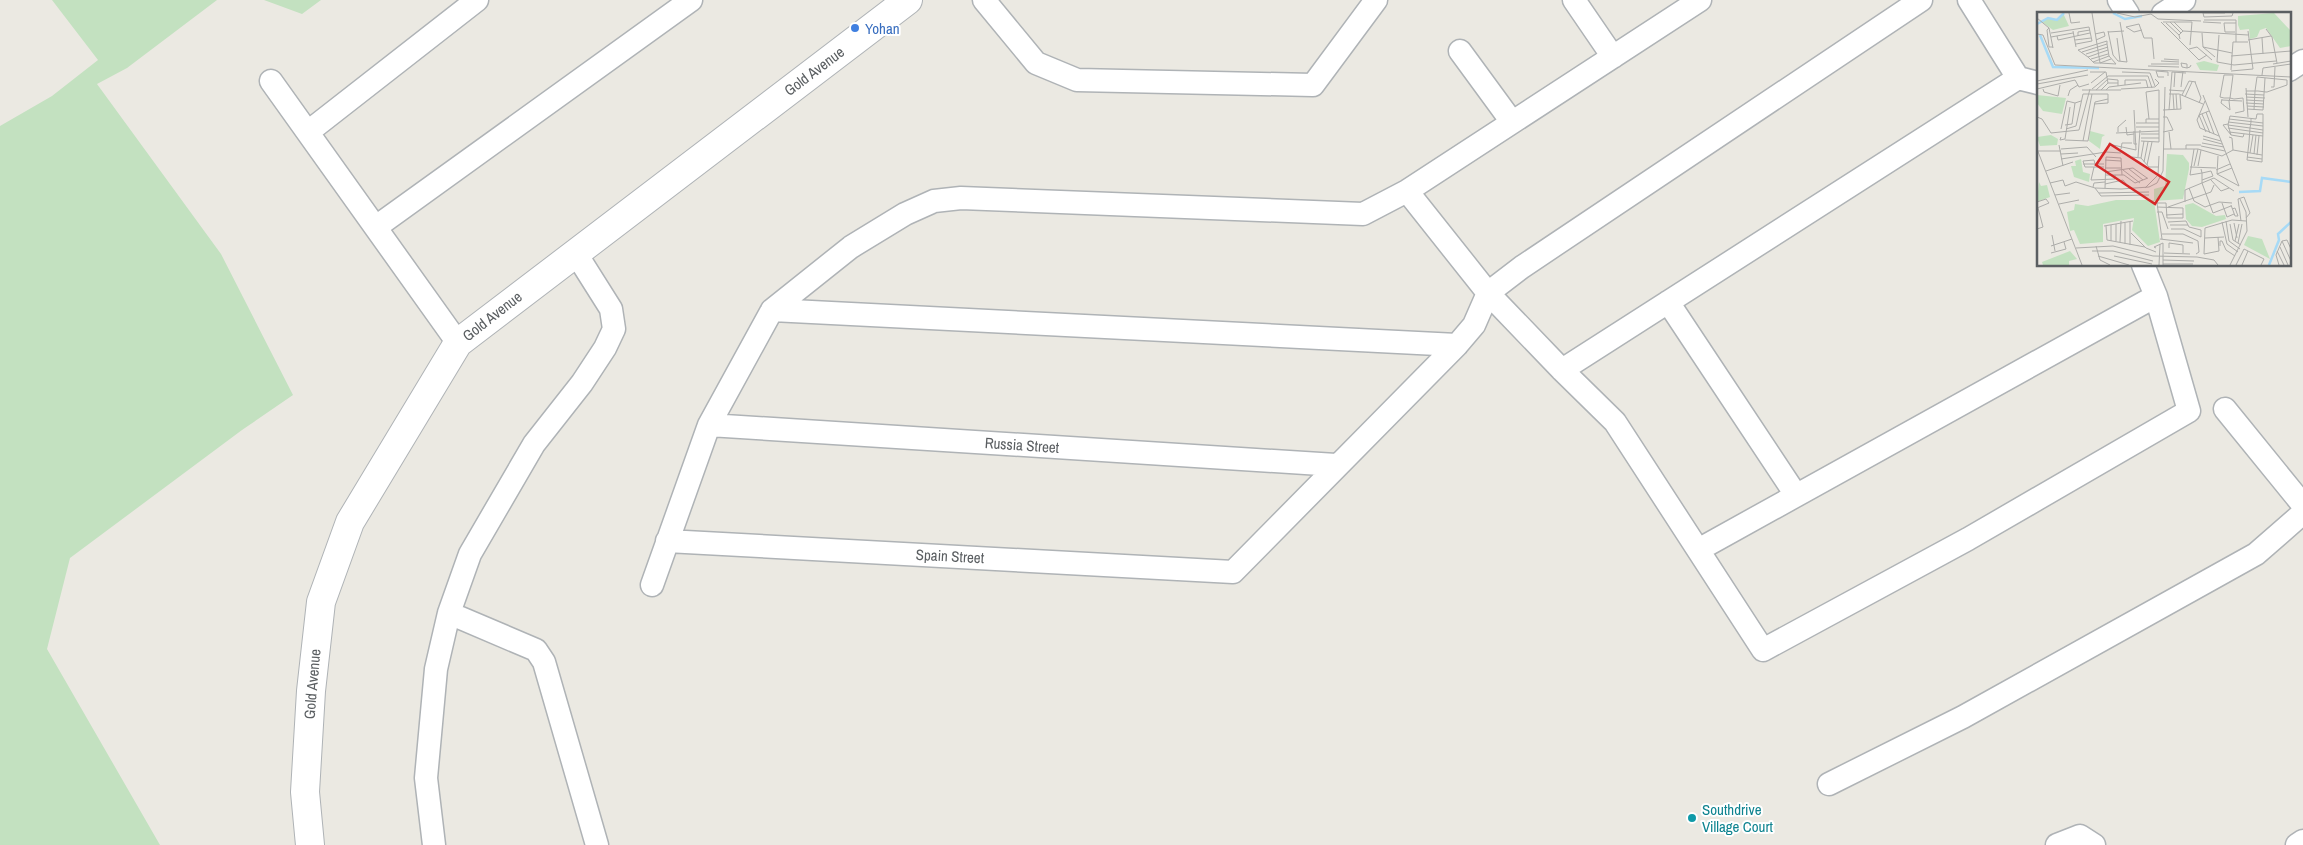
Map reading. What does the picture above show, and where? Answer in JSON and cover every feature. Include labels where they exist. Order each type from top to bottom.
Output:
[{"type":"street","points":[[308,132],[477,0]]},
{"type":"street","points":[[376,227],[691,0]]},
{"type":"street","name":"Gold Avenue","points":[[310,845],[305,792],[310,691],[321,602],[350,522],[458,343],[908,0]]},
{"type":"street","points":[[984,0],[1036,63],[1077,80],[1313,85],[1376,0]]},
{"type":"street","points":[[1574,0],[1613,57]]},
{"type":"street","points":[[652,584],[709,425],[772,310],[851,248],[905,214],[934,201],[960,198],[1363,214],[1407,191],[1700,0]]},
{"type":"street","points":[[1336,465],[1474,325],[1488,293],[1522,267],[1921,0]]},
{"type":"street","points":[[1562,370],[1668,302],[2028,80],[1969,0]]},
{"type":"street","points":[[2119,0],[2127,12]]},
{"type":"street","points":[[2166,12],[2184,0]]},
{"type":"street","points":[[1460,51],[1512,122]]},
{"type":"street","points":[[2290,69],[2303,61]]},
{"type":"street","points":[[271,81],[458,343]]},
{"type":"street","points":[[1407,191],[1488,293],[1562,370],[1616,422],[1763,650],[1968,539],[2189,411],[2156,296],[2143,266]]},
{"type":"street","points":[[434,845],[426,778],[436,670],[449,613],[470,554],[534,444],[582,383],[605,348],[614,329],[611,309],[576,252]]},
{"type":"street","points":[[1698,550],[2156,296]]},
{"type":"street","points":[[1668,302],[1796,495]]},
{"type":"street","points":[[772,310],[1457,344]]},
{"type":"street","points":[[2225,409],[2303,505]]},
{"type":"street","name":"Russia Street","points":[[709,425],[1336,465]]},
{"type":"street","name":"Spain Street","points":[[667,541],[1233,572],[1336,465]]},
{"type":"street","points":[[1830,784],[1963,717],[2256,554],[2303,513]]},
{"type":"street","points":[[449,613],[536,650],[544,662],[597,845]]},
{"type":"street","points":[[2056,845],[2080,836],[2094,845]]},
{"type":"street","points":[[2297,845],[2303,841]]},
{"type":"green space","points":[[52,0],[217,0],[127,68],[97,84],[221,254],[293,395],[242,430],[70,558],[47,649],[160,845],[0,845],[0,126],[52,96],[98,60]]},
{"type":"green space","points":[[264,0],[321,0],[302,14]]},
{"type":"place","name":"Yohan","points":[[855,28]]},
{"type":"place","name":"Southdrive Village Court","points":[[1692,818]]}]
